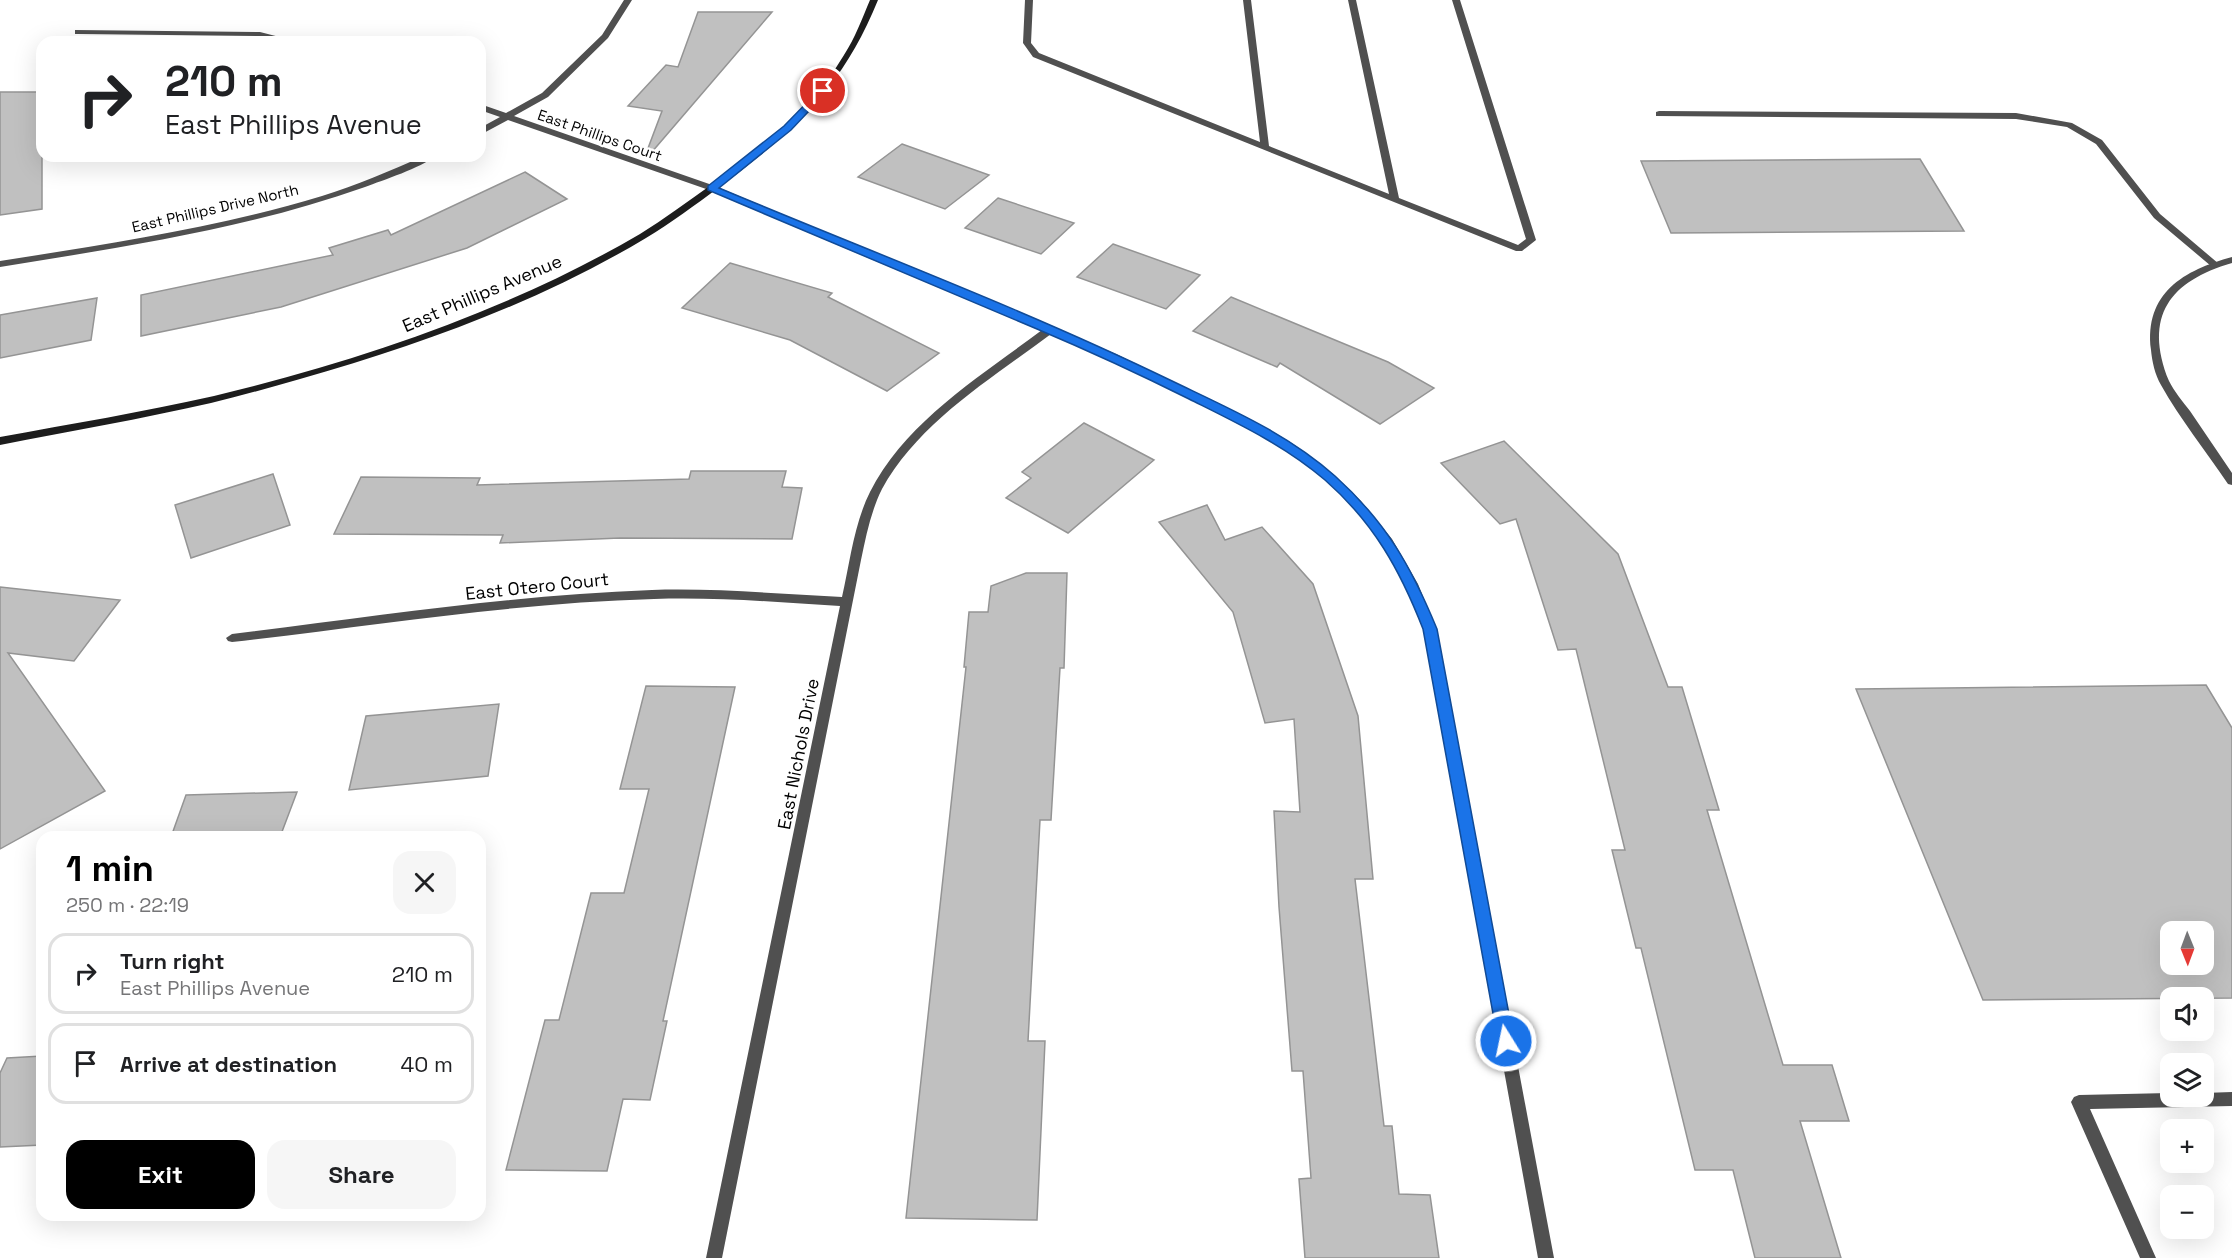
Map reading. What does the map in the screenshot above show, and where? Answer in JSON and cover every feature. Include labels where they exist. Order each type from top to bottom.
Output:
[{"type":"street","points":[[486,129],[545,95],[605,36],[628,0]]},
{"type":"street","name":"East Phillips Avenue","points":[[0,441],[203,402],[338,366],[492,310],[585,267],[645,235],[758,154],[812,104],[845,64],[866,24],[874,0]]},
{"type":"street","points":[[1029,0],[1027,43],[1036,55],[1519,249],[1531,240],[1456,0]]},
{"type":"street","points":[[1247,0],[1265,146]]},
{"type":"street","points":[[1352,0],[1395,199]]},
{"type":"street","points":[[78,32],[260,34],[269,36]]},
{"type":"street","name":"East Phillips Court","points":[[486,109],[712,188],[1112,356],[1286,444],[1329,477],[1357,504],[1388,542],[1412,584],[1430,629],[1546,1258]]},
{"type":"street","points":[[1659,114],[2016,116],[2069,125],[2099,142],[2157,216],[2214,264]]},
{"type":"street","name":"East Phillips Drive North","points":[[0,264],[177,235],[253,218],[331,196],[398,172],[418,162]]},
{"type":"street","points":[[2232,260],[2214,264],[2180,282],[2156,311],[2153,337],[2159,369],[2165,383],[2232,481]]},
{"type":"street","name":"East Nichols Drive","points":[[714,1258],[847,602],[864,526],[875,493],[891,465],[921,430],[1048,331]]},
{"type":"street","name":"East Otero Court","points":[[232,638],[555,601],[627,595],[708,595],[847,602]]},
{"type":"street","points":[[2148,1258],[2079,1102],[2232,1099]]},
{"type":"building","points":[[698,12],[772,12],[651,153],[647,151],[662,111],[628,106],[666,65],[678,67]]},
{"type":"building","points":[[0,92],[36,92],[36,162],[42,162],[42,209],[0,215]]},
{"type":"building","points":[[902,144],[989,175],[945,209],[858,177]]},
{"type":"building","points":[[1920,159],[1964,231],[1671,233],[1641,161]]},
{"type":"building","points":[[525,172],[567,199],[467,248],[281,307],[141,336],[141,295],[333,255],[329,248],[388,230],[391,235]]},
{"type":"building","points":[[998,198],[1074,223],[1041,254],[965,228]]},
{"type":"building","points":[[1113,244],[1200,275],[1166,309],[1077,277]]},
{"type":"building","points":[[730,263],[832,293],[828,297],[939,353],[887,391],[790,340],[682,308]]},
{"type":"building","points":[[1231,297],[1388,362],[1434,388],[1380,424],[1280,363],[1277,367],[1193,331]]},
{"type":"building","points":[[97,298],[91,340],[0,358],[0,315]]},
{"type":"building","points":[[1084,423],[1154,460],[1068,533],[1006,498],[1031,478],[1022,472]]},
{"type":"building","points":[[1504,441],[1618,554],[1668,687],[1682,687],[1719,810],[1707,810],[1783,1065],[1832,1065],[1849,1121],[1800,1121],[1841,1258],[1755,1258],[1733,1170],[1695,1170],[1641,948],[1636,948],[1612,850],[1625,850],[1576,649],[1558,650],[1516,519],[1500,524],[1441,463]]},
{"type":"building","points":[[691,471],[786,471],[782,487],[802,488],[792,539],[620,538],[500,543],[503,535],[334,534],[361,477],[480,478],[477,485],[689,479]]},
{"type":"building","points":[[273,474],[290,525],[191,558],[175,505]]},
{"type":"building","points":[[1207,505],[1225,540],[1262,527],[1313,584],[1358,716],[1373,879],[1355,879],[1384,1126],[1392,1126],[1399,1194],[1430,1195],[1439,1258],[1305,1258],[1299,1179],[1311,1178],[1303,1071],[1292,1071],[1274,811],[1300,812],[1294,719],[1265,723],[1233,612],[1159,522]]},
{"type":"building","points":[[1026,573],[1067,573],[1064,668],[1060,668],[1051,820],[1040,820],[1028,1041],[1045,1041],[1037,1220],[906,1218],[966,667],[964,667],[969,612],[988,612],[991,586]]},
{"type":"building","points":[[0,587],[120,600],[74,661],[8,653],[105,791],[0,849]]},
{"type":"building","points":[[2206,685],[2232,728],[2232,998],[2214,998],[2214,987],[2160,987],[2160,999],[1983,1000],[1856,689]]},
{"type":"building","points":[[646,686],[735,687],[663,1021],[667,1021],[650,1100],[623,1099],[607,1171],[506,1170],[545,1020],[559,1020],[591,893],[624,893],[649,789],[620,789]]},
{"type":"building","points":[[499,704],[488,776],[349,790],[366,716]]},
{"type":"building","points":[[297,792],[282,831],[173,831],[186,795]]},
{"type":"building","points":[[36,1056],[36,1145],[0,1147],[0,1073],[7,1058]]},
{"type":"route","points":[[823,91],[788,128],[758,154],[712,188],[1112,356],[1252,425],[1286,444],[1329,477],[1357,504],[1388,542],[1412,584],[1430,629],[1506,1041]]}]
